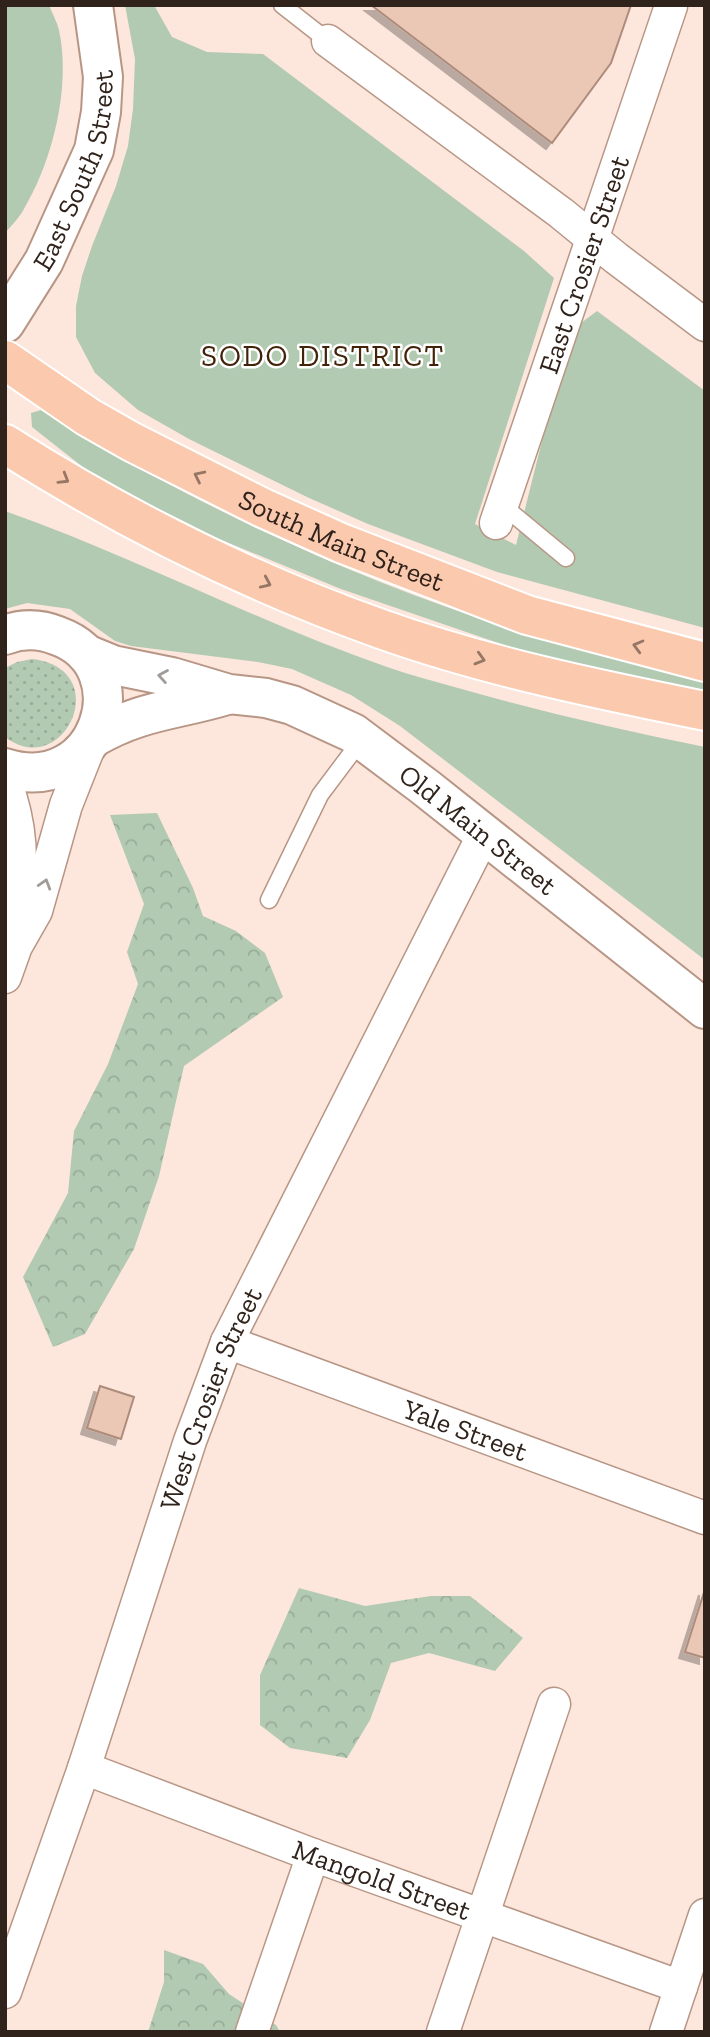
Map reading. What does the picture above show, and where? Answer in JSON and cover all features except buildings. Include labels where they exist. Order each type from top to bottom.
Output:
[{"type":"main road","name":"East South Street","points":[[5,323],[44,261],[93,150],[103,77],[93,5]]},
{"type":"main road","name":"South Main Street","points":[[5,360],[88,417],[132,442],[263,508],[341,543],[527,615],[705,663]]},
{"type":"main road","points":[[5,444],[105,504],[168,537],[299,598],[383,630],[473,657],[621,694],[705,711]]},
{"type":"main road","name":"Old Main Street","points":[[5,635],[22,631],[50,633],[64,638],[86,654],[121,667],[172,677],[229,694],[266,698],[325,718],[362,739],[705,1009]]},
{"type":"main road","points":[[86,654],[100,682],[103,696],[102,711],[93,739]]},
{"type":"main road","name":"Old Main Street","points":[[5,768],[32,773],[46,771],[73,760],[93,739],[126,720],[202,703],[229,694]]},
{"type":"street","name":"East Crosier Street","points":[[499,514],[671,6]]},
{"type":"street","points":[[328,41],[594,238],[616,258],[705,325]]},
{"type":"street","points":[[5,976],[16,946],[36,911],[66,804],[93,739]]},
{"type":"street","points":[[5,781],[21,835],[16,946]]},
{"type":"street","name":"West Crosier Street","points":[[5,1992],[84,1768],[190,1441],[227,1342],[484,834]]},
{"type":"street","name":"Yale Street","points":[[227,1342],[705,1518]]},
{"type":"street","points":[[443,2032],[554,1704]]},
{"type":"street","name":"Mangold Street","points":[[84,1768],[313,1855],[681,1987]]},
{"type":"street","points":[[252,2032],[313,1855]]},
{"type":"street","points":[[666,2032],[705,1915]]},
{"type":"lane","points":[[282,5],[328,41]]},
{"type":"lane","points":[[499,514],[566,558]]},
{"type":"lane","points":[[269,900],[320,795],[362,739]]},
{"type":"green space","points":[[5,5],[49,5],[59,30],[63,75],[57,122],[44,167],[23,211],[5,233]]},
{"type":"green space","points":[[125,5],[154,5],[172,37],[207,52],[263,54],[524,251],[554,278],[475,524],[516,545],[564,353],[573,329],[597,311],[705,391],[705,628],[497,572],[368,524],[189,439],[138,410],[95,373],[76,337],[76,306],[82,276],[128,146],[135,59]]},
{"type":"green space","points":[[41,410],[197,499],[361,574],[531,635],[617,659],[705,679],[705,691],[611,673],[519,650],[341,589],[219,539],[98,479],[32,427],[31,413]]},
{"type":"green space","points":[[5,511],[387,667],[550,712],[705,747],[705,960],[400,726],[351,695],[292,669],[258,662],[131,646],[115,641],[70,609],[27,603],[5,609]]},
{"type":"green space","points":[[32,659],[57,667],[72,682],[76,700],[72,719],[62,735],[46,745],[27,747],[5,737],[5,668]]},
{"type":"green space","points":[[157,813],[193,888],[203,916],[236,931],[265,953],[283,997],[184,1066],[159,1176],[134,1249],[85,1334],[53,1347],[23,1277],[68,1193],[74,1131],[108,1064],[138,984],[127,952],[144,904],[110,815]]},
{"type":"green space","points":[[299,1588],[365,1606],[431,1596],[470,1596],[523,1638],[495,1671],[429,1653],[391,1663],[370,1720],[347,1758],[290,1748],[260,1725],[260,1675]]},
{"type":"green space","points":[[164,1950],[203,1964],[229,1994],[276,2025],[280,2032],[148,2032],[164,1982]]},
{"type":"district","name":"SODO DISTRICT","points":[[323,356]]}]
